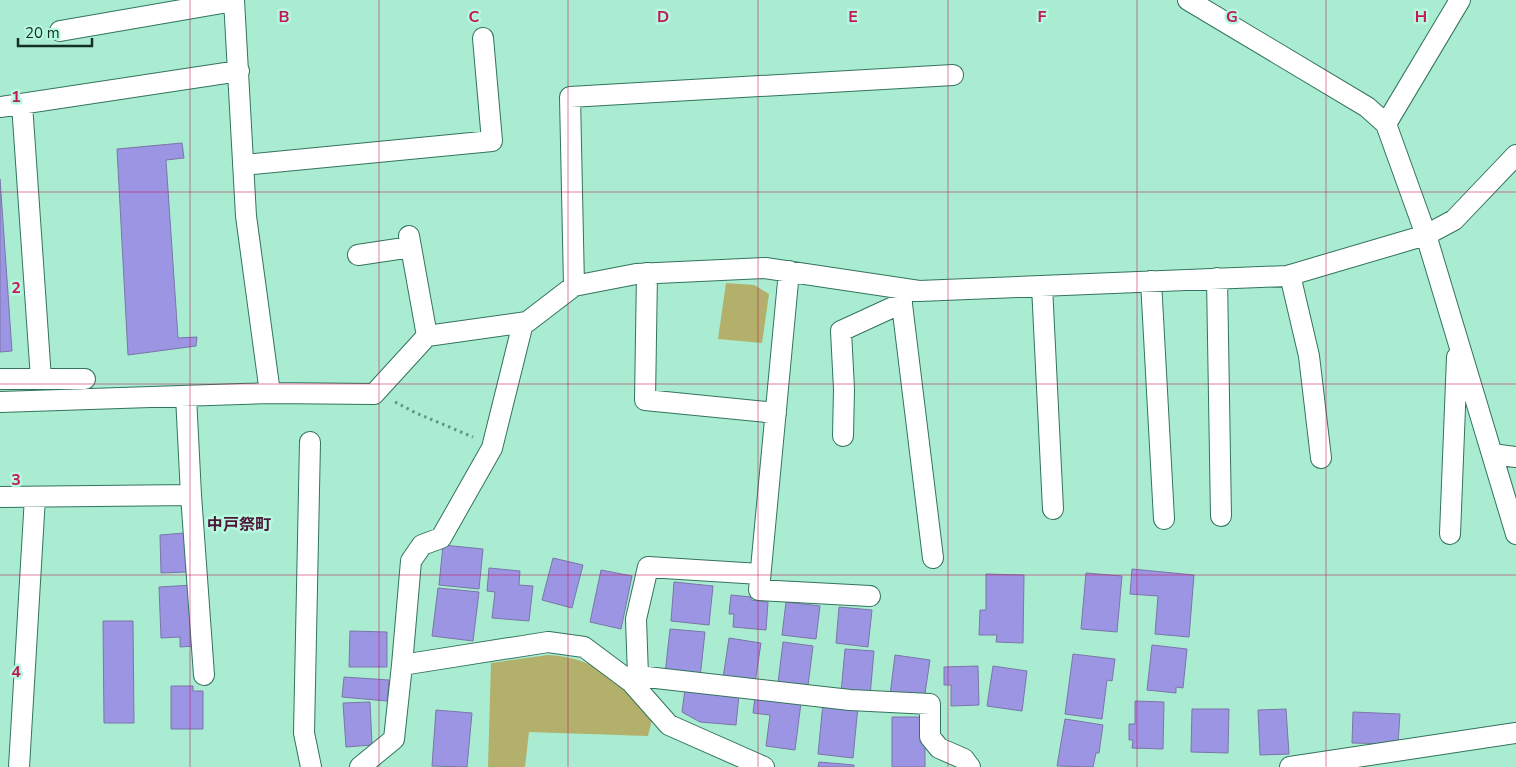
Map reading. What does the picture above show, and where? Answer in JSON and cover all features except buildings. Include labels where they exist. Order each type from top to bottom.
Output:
[{"type":"street","points":[[1188,0],[1367,107],[1386,124],[1426,235],[1516,534]]},
{"type":"street","points":[[1386,124],[1460,0]]},
{"type":"street","points":[[60,31],[234,1],[246,216],[270,393]]},
{"type":"street","points":[[243,166],[492,141],[483,38]]},
{"type":"street","points":[[0,107],[238,71]]},
{"type":"street","points":[[574,286],[570,98],[953,75]]},
{"type":"street","points":[[22,104],[41,379]]},
{"type":"street","points":[[843,436],[844,389],[841,331],[901,295],[919,291],[1290,275],[1426,235],[1454,220],[1516,155]]},
{"type":"street","points":[[358,255],[410,242],[427,336]]},
{"type":"street","points":[[0,402],[270,393],[374,394],[427,336],[527,322],[574,286],[636,274],[765,268],[789,271],[901,295]]},
{"type":"street","points":[[789,271],[759,590],[870,596]]},
{"type":"street","points":[[647,273],[645,400],[776,413]]},
{"type":"street","points":[[1290,275],[1309,356],[1321,458]]},
{"type":"street","points":[[1217,278],[1222,516]]},
{"type":"street","points":[[1152,281],[1164,519]]},
{"type":"street","points":[[1042,286],[1053,508]]},
{"type":"street","points":[[901,295],[933,558]]},
{"type":"street","points":[[360,767],[394,739],[411,561],[422,546],[441,538],[492,448],[523,323]]},
{"type":"street","points":[[1450,534],[1458,342]]},
{"type":"street","points":[[0,379],[85,379]]},
{"type":"street","points":[[186,396],[204,675]]},
{"type":"street","points":[[310,442],[304,733],[311,767]]},
{"type":"street","points":[[1492,454],[1516,457]]},
{"type":"street","points":[[0,497],[191,495]]},
{"type":"street","points":[[19,767],[35,497]]},
{"type":"street","points":[[634,679],[636,619],[648,567],[760,574]]},
{"type":"street","points":[[402,664],[548,642],[584,647],[634,679],[669,725],[764,767]]},
{"type":"street","points":[[634,679],[850,700],[930,704],[930,737],[939,748],[964,759],[970,767]]},
{"type":"street","points":[[1290,767],[1516,733]]},
{"type":"path","points":[[376,392],[451,429],[493,443]]},
{"type":"shaded area","points":[[726,283],[754,285],[769,294],[762,343],[718,339]]},
{"type":"shaded area","points":[[548,655],[582,661],[608,675],[630,694],[652,719],[648,736],[529,732],[525,767],[488,767],[491,663]]},
{"type":"district","name":"中戸祭町","points":[[239,525]]}]
